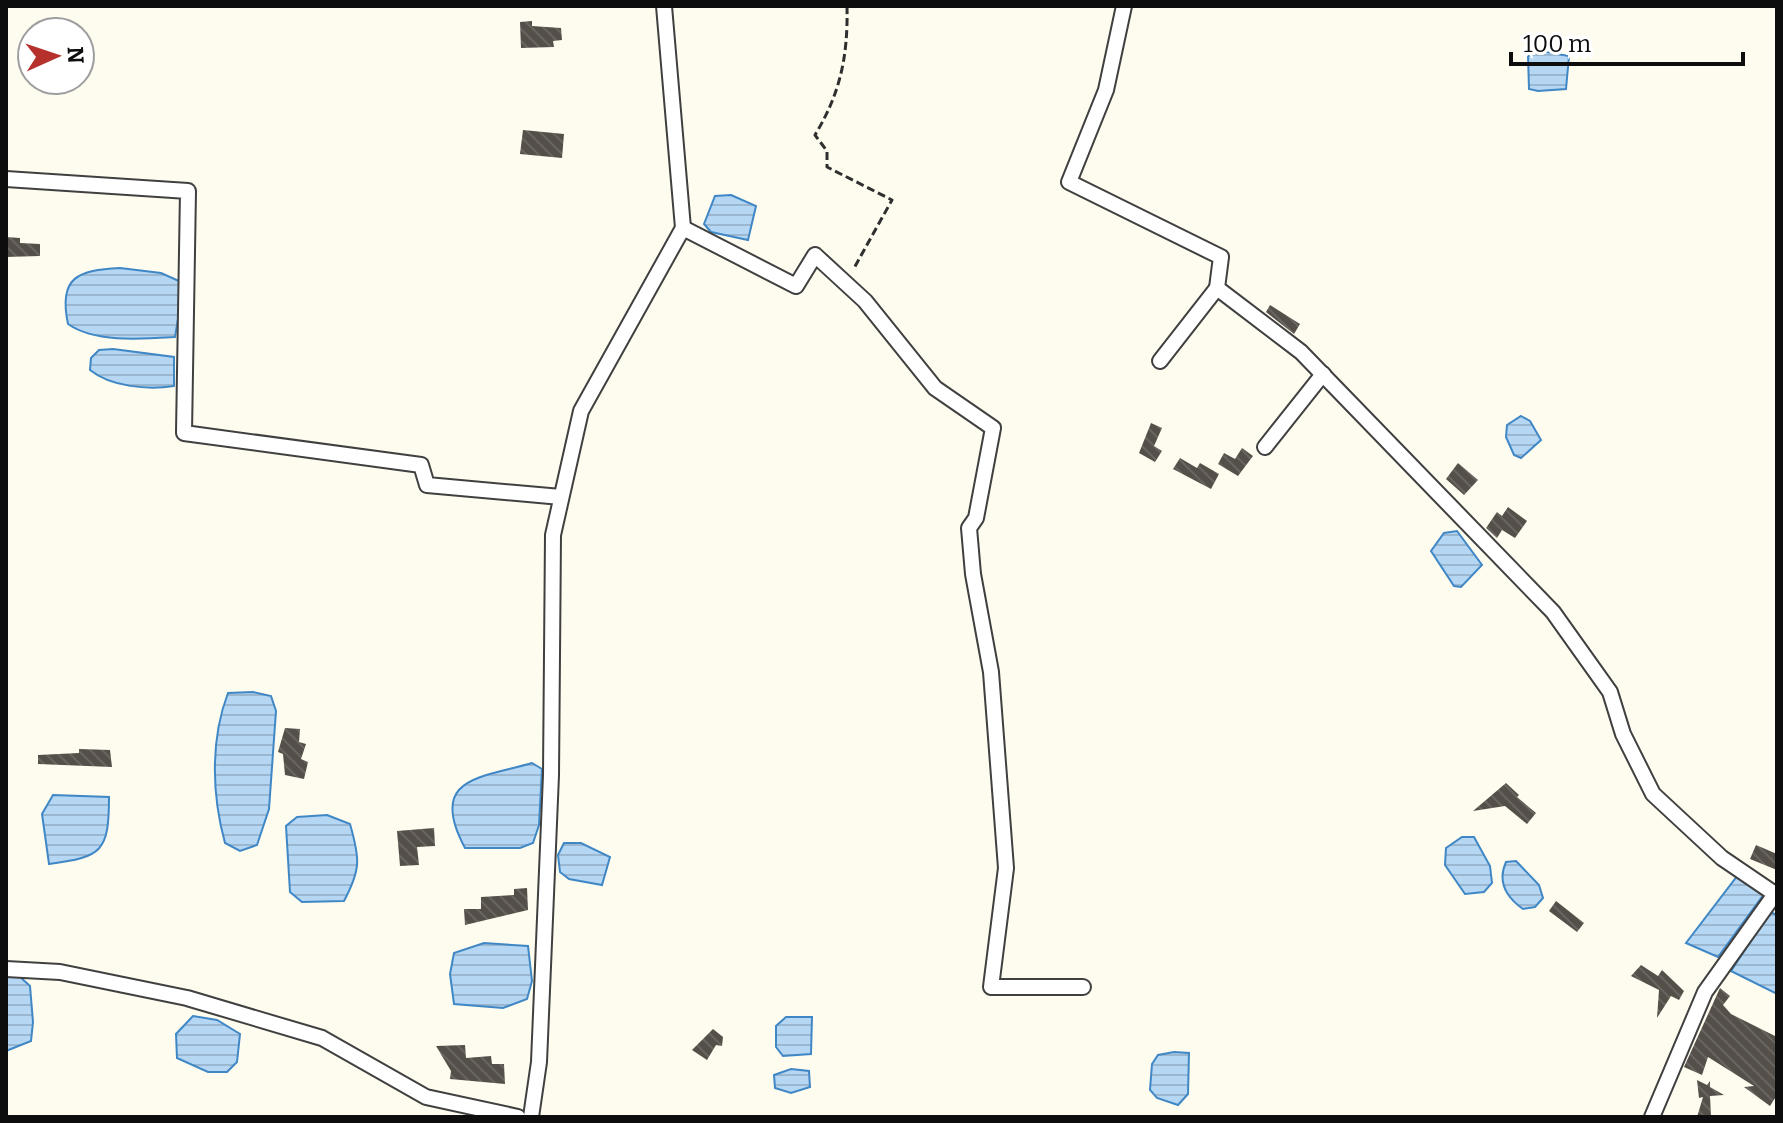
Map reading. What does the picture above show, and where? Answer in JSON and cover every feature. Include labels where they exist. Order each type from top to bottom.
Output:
[{"type":"street","points":[[531,1117],[539,1062],[551,775],[553,535],[581,411],[683,228],[664,6]]},
{"type":"street","points":[[1124,6],[1106,90],[1069,182],[1221,257],[1217,288],[1160,361]]},
{"type":"street","points":[[6,179],[188,191],[184,433],[421,465],[427,485],[561,497]]},
{"type":"street","points":[[683,228],[796,286],[815,255],[865,301],[935,388],[993,428],[976,518],[969,528],[973,574],[991,672],[1006,868],[991,987],[1083,987]]},
{"type":"street","points":[[1217,288],[1301,352],[1553,612],[1610,692],[1623,734],[1653,794],[1722,858],[1775,894],[1705,992],[1652,1117]]},
{"type":"street","points":[[1265,447],[1323,374]]},
{"type":"street","points":[[6,969],[60,972],[187,998],[322,1038],[426,1097],[518,1117]]},
{"type":"path","points":[[845,283],[892,200],[827,167],[827,151],[815,135],[829,111],[845,66],[847,6]]},
{"type":"water","points":[[1541,51],[1569,56],[1566,89],[1529,89],[1528,56]]},
{"type":"water","points":[[731,195],[756,206],[748,240],[711,232],[704,224],[715,196]]},
{"type":"water","points":[[120,268],[161,273],[179,281],[180,307],[175,337],[105,337],[68,324],[66,296],[74,279],[93,271]]},
{"type":"water","points":[[99,350],[174,357],[174,386],[130,386],[108,380],[90,370],[91,358]]},
{"type":"water","points":[[1521,416],[1530,421],[1541,440],[1521,458],[1514,455],[1506,437],[1507,425]]},
{"type":"water","points":[[1457,531],[1482,565],[1461,587],[1454,586],[1431,551],[1444,533]]},
{"type":"water","points":[[253,692],[271,696],[276,711],[269,809],[257,845],[240,851],[225,843],[215,787],[216,749],[228,693]]},
{"type":"water","points":[[532,763],[542,769],[539,825],[533,843],[520,848],[465,848],[455,825],[452,807],[456,794],[465,784],[478,778]]},
{"type":"water","points":[[53,795],[109,797],[104,841],[91,854],[49,864],[42,814]]},
{"type":"water","points":[[327,815],[350,824],[357,855],[354,880],[344,901],[302,902],[290,892],[286,826],[297,817]]},
{"type":"water","points":[[1462,837],[1474,837],[1490,866],[1492,883],[1484,892],[1465,894],[1445,865],[1446,848]]},
{"type":"water","points":[[564,843],[581,843],[610,857],[602,885],[569,879],[560,872],[558,855]]},
{"type":"water","points":[[1516,861],[1539,885],[1543,898],[1535,907],[1523,909],[1505,888],[1503,869],[1506,862]]},
{"type":"water","points":[[1738,875],[1764,894],[1718,957],[1686,943]]},
{"type":"water","points":[[1770,912],[1777,915],[1777,994],[1731,971]]},
{"type":"water","points":[[484,943],[528,946],[532,981],[527,999],[503,1008],[454,1004],[450,974],[454,953]]},
{"type":"water","points":[[6,975],[19,976],[30,986],[33,1022],[31,1041],[6,1051]]},
{"type":"water","points":[[193,1016],[217,1020],[240,1034],[237,1062],[227,1072],[208,1072],[177,1058],[176,1034]]},
{"type":"water","points":[[786,1017],[812,1017],[811,1054],[783,1056],[776,1047],[776,1026]]},
{"type":"water","points":[[1189,1053],[1188,1094],[1178,1105],[1157,1098],[1150,1090],[1152,1064],[1158,1055]]},
{"type":"water","points":[[791,1069],[809,1071],[810,1087],[791,1093],[775,1088],[774,1075]]},
{"type":"building","points":[[532,21],[532,26],[561,28],[562,40],[553,41],[554,47],[521,48],[520,22]]},
{"type":"building","points":[[523,130],[564,134],[562,158],[520,154]]},
{"type":"building","points":[[6,237],[20,238],[20,243],[40,244],[40,256],[6,257]]},
{"type":"building","points":[[1270,305],[1300,324],[1294,334],[1266,312]]},
{"type":"building","points":[[1151,423],[1162,428],[1154,446],[1162,451],[1155,462],[1139,453]]},
{"type":"building","points":[[1242,448],[1253,456],[1238,476],[1218,464],[1224,453],[1235,459]]},
{"type":"building","points":[[1180,458],[1197,468],[1200,463],[1219,474],[1211,489],[1173,469]]},
{"type":"building","points":[[1458,463],[1478,480],[1464,495],[1446,479]]},
{"type":"building","points":[[1508,507],[1527,521],[1515,538],[1502,530],[1497,538],[1486,528],[1497,512],[1502,516]]},
{"type":"building","points":[[285,728],[300,729],[299,742],[306,744],[301,759],[308,762],[304,779],[285,775],[283,754],[278,752]]},
{"type":"building","points":[[79,749],[110,750],[112,767],[38,764],[38,755],[79,753]]},
{"type":"building","points":[[1506,783],[1536,813],[1527,824],[1505,806],[1473,811]]},
{"type":"building","points":[[434,828],[435,846],[417,847],[419,865],[400,866],[397,831]]},
{"type":"building","points":[[1756,845],[1777,854],[1777,870],[1750,859]]},
{"type":"building","points":[[527,888],[528,910],[465,925],[464,909],[481,909],[481,897],[514,895],[514,889]]},
{"type":"building","points":[[1556,901],[1584,923],[1577,932],[1549,911]]},
{"type":"building","points":[[1641,965],[1658,976],[1662,970],[1684,991],[1679,1000],[1671,996],[1657,1018],[1659,990],[1631,976]]},
{"type":"building","points":[[1720,988],[1730,996],[1723,1005],[1731,1014],[1777,1037],[1777,1095],[1770,1106],[1744,1087],[1754,1086],[1708,1057],[1702,1075],[1684,1067]]},
{"type":"building","points":[[713,1029],[723,1037],[722,1046],[716,1045],[707,1060],[692,1050]]},
{"type":"building","points":[[465,1045],[466,1058],[491,1056],[492,1064],[504,1064],[505,1084],[450,1079],[451,1071],[436,1046]]},
{"type":"building","points":[[1697,1080],[1707,1085],[1710,1081],[1710,1087],[1724,1095],[1710,1096],[1711,1117],[1697,1117],[1703,1097],[1699,1098]]}]
